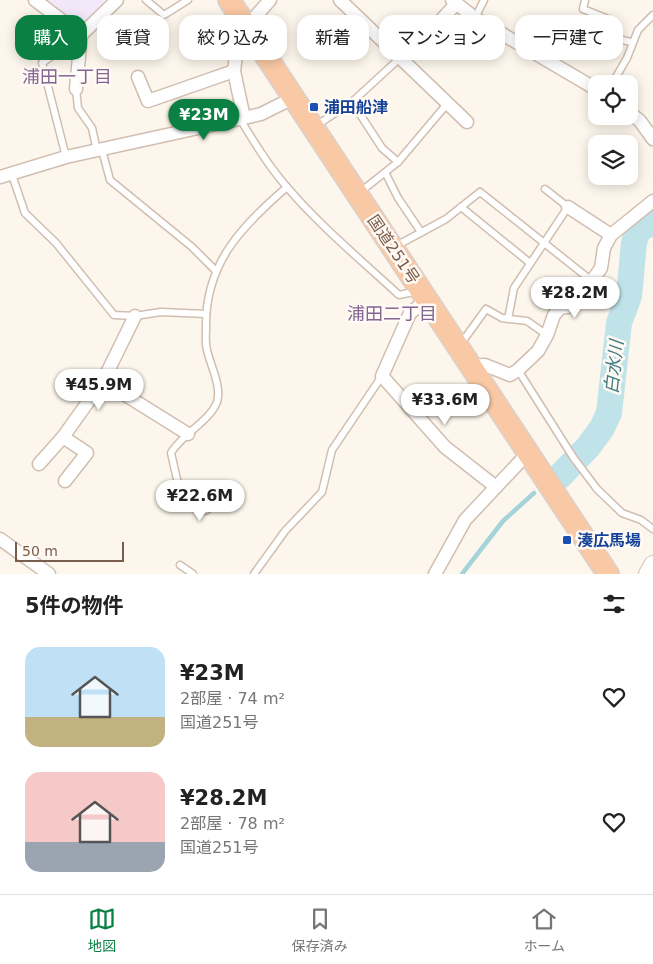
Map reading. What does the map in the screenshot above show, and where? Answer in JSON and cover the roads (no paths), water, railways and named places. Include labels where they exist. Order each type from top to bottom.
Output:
[{"type":"highway","name":"国道251号","points":[[270,60],[469,366],[608,574]]},
{"type":"main road","points":[[648,574],[653,565]]},
{"type":"street","points":[[35,0],[55,15]]},
{"type":"street","points":[[87,29],[117,0]]},
{"type":"street","points":[[239,15],[270,0]]},
{"type":"street","points":[[340,0],[379,37]]},
{"type":"street","points":[[442,15],[454,2],[471,15]]},
{"type":"street","points":[[505,36],[588,84]]},
{"type":"street","points":[[76,89],[79,60]]},
{"type":"street","points":[[235,60],[234,71],[242,119]]},
{"type":"street","points":[[403,60],[467,122]]},
{"type":"street","points":[[138,77],[148,101],[234,71]]},
{"type":"street","points":[[6,175],[66,157],[261,114],[295,97]]},
{"type":"street","points":[[638,119],[653,139]]},
{"type":"street","points":[[469,366],[484,365],[510,375],[518,370],[538,351],[547,335],[554,315],[560,308],[568,307],[592,281],[601,268],[604,248],[611,235],[653,201]]},
{"type":"street","points":[[568,207],[611,235]]},
{"type":"street","points":[[424,295],[410,313],[382,376],[446,447],[496,488]]},
{"type":"street","points":[[39,464],[63,437],[103,381],[135,316]]},
{"type":"street","points":[[103,381],[188,434]]},
{"type":"street","points":[[63,437],[88,453],[65,481]]},
{"type":"street","points":[[435,574],[465,520],[527,454]]},
{"type":"street","points":[[178,488],[199,508],[205,508],[221,489]]},
{"type":"street","points":[[0,539],[49,574]]},
{"type":"lane","points":[[146,0],[164,15],[188,0]]},
{"type":"lane","points":[[476,15],[484,0]]},
{"type":"lane","points":[[585,0],[583,9],[613,21],[610,37],[631,42]]},
{"type":"lane","points":[[617,75],[638,30],[653,15]]},
{"type":"lane","points":[[45,60],[42,62],[66,157]]},
{"type":"lane","points":[[313,127],[352,102],[401,60]]},
{"type":"lane","points":[[76,89],[78,108],[92,128],[110,180],[192,247],[216,271]]},
{"type":"lane","points":[[352,102],[382,148],[398,162]]},
{"type":"lane","points":[[358,194],[386,174],[398,162],[447,104]]},
{"type":"lane","points":[[242,119],[266,161],[287,187],[399,295],[424,295]]},
{"type":"lane","points":[[386,174],[420,232]]},
{"type":"lane","points":[[6,175],[28,217],[56,243],[109,310],[120,316],[161,312],[206,314]]},
{"type":"lane","points":[[178,488],[171,453],[214,408],[218,396],[206,349],[206,314],[216,271],[225,253],[241,230],[287,187]]},
{"type":"lane","points":[[508,319],[514,288],[568,207],[545,189]]},
{"type":"lane","points":[[392,248],[446,219],[480,192],[541,240],[544,245],[592,281]]},
{"type":"lane","points":[[461,207],[530,263]]},
{"type":"lane","points":[[458,348],[486,309],[508,319],[527,321],[547,335]]},
{"type":"lane","points":[[518,370],[597,489],[622,513],[641,520],[653,529]]},
{"type":"lane","points":[[254,574],[285,531],[322,492],[332,450],[382,376]]},
{"type":"lane","points":[[180,565],[194,574]]},
{"type":"waterway","name":"白水川","points":[[560,476],[588,447],[602,428],[609,413],[619,323],[629,296],[634,243],[638,230],[653,222]]},
{"type":"waterway","name":"白水川","points":[[462,574],[503,521],[534,493]]},
{"type":"place","name":"浦田船津","points":[[314,107]]},
{"type":"place","name":"湊広馬場","points":[[567,540]]},
{"type":"district","name":"浦田一丁目","points":[[67,77]]},
{"type":"district","name":"浦田二丁目","points":[[392,314]]}]
